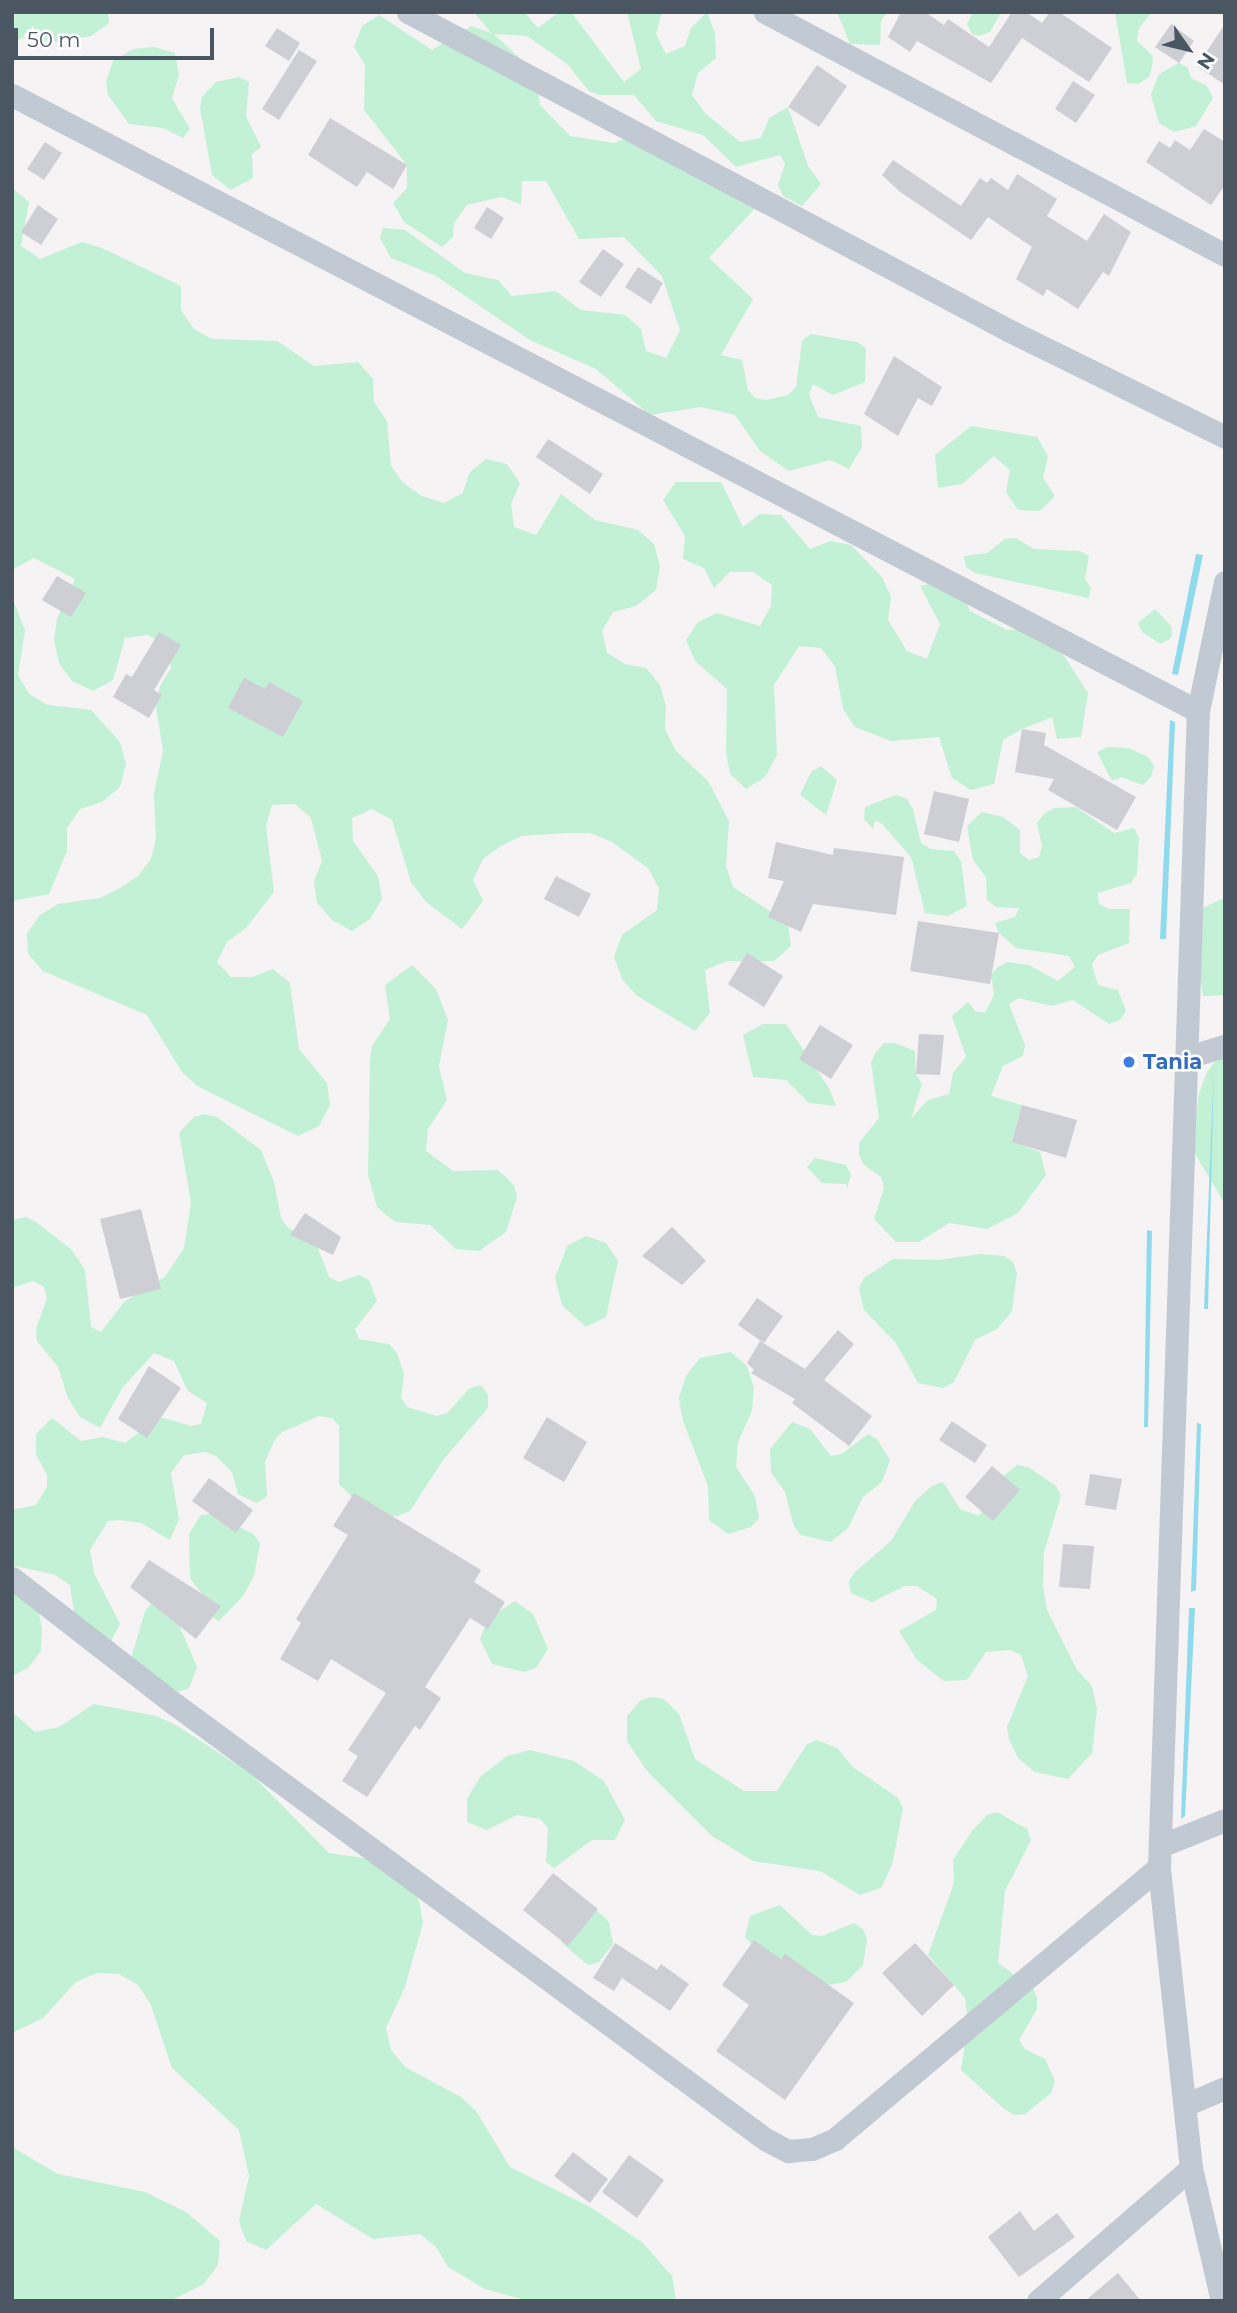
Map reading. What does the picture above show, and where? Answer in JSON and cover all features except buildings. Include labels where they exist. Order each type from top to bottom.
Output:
[{"type":"street","points":[[408,12],[1020,336],[1225,437]]},
{"type":"street","points":[[765,12],[1225,255]]},
{"type":"street","points":[[12,95],[1198,711]]},
{"type":"street","points":[[1222,2301],[1191,2168],[1160,1857],[1198,711],[1225,582]]},
{"type":"street","points":[[1188,1057],[1225,1046]]},
{"type":"street","points":[[12,1578],[187,1713],[765,2139],[788,2151],[812,2150],[835,2139],[1160,1857],[1225,1820]]},
{"type":"street","points":[[1185,2105],[1225,2088]]},
{"type":"street","points":[[1038,2301],[1191,2168]]},
{"type":"green space","points":[[15,12],[108,12],[109,23],[91,36],[56,42],[22,38],[12,43]]},
{"type":"green space","points":[[474,12],[524,12],[538,28],[559,12],[571,12],[624,82],[641,69],[627,12],[662,12],[656,34],[666,54],[685,46],[691,28],[707,12],[715,33],[716,58],[698,73],[692,95],[705,113],[740,142],[761,138],[769,118],[788,107],[808,166],[821,184],[802,206],[783,196],[778,185],[785,164],[780,155],[736,167],[703,135],[656,121],[634,95],[599,95],[589,91],[567,64],[527,36],[494,34],[526,64],[537,82],[540,105],[570,136],[614,143],[635,135],[757,206],[709,258],[753,299],[721,355],[742,360],[748,390],[755,398],[766,400],[788,395],[796,387],[802,341],[811,334],[857,342],[866,348],[865,382],[833,395],[813,384],[809,395],[818,417],[861,426],[862,447],[849,469],[830,460],[789,471],[760,451],[735,415],[701,407],[650,415],[596,369],[530,340],[436,276],[391,258],[380,238],[383,228],[405,230],[465,273],[498,280],[512,296],[555,291],[581,310],[625,315],[641,329],[646,351],[666,358],[680,330],[662,276],[624,237],[579,239],[546,181],[522,181],[521,204],[501,197],[467,205],[454,223],[453,237],[442,247],[404,222],[393,203],[407,188],[407,165],[364,110],[365,65],[354,47],[362,26],[379,15],[432,50],[471,26],[491,33]]},
{"type":"green space","points":[[837,12],[887,12],[881,21],[880,45],[850,44]]},
{"type":"green space","points":[[973,12],[1001,12],[990,32],[979,36],[972,34],[967,24]]},
{"type":"green space","points":[[1115,12],[1152,12],[1139,28],[1137,41],[1153,56],[1152,67],[1149,77],[1138,84],[1127,83]]},
{"type":"green space","points":[[154,47],[175,53],[179,75],[172,98],[190,129],[183,138],[163,128],[129,124],[108,95],[106,82],[113,61],[133,49]]},
{"type":"green space","points":[[1179,63],[1188,68],[1191,78],[1207,86],[1213,98],[1196,126],[1174,132],[1159,123],[1151,95],[1159,74]]},
{"type":"green space","points":[[239,77],[249,82],[246,116],[261,147],[252,154],[253,178],[231,190],[212,175],[200,108],[202,97],[216,82]]},
{"type":"green space","points":[[12,188],[29,202],[21,246],[40,259],[82,242],[102,248],[181,286],[181,310],[194,329],[212,339],[277,341],[314,366],[358,362],[373,379],[374,402],[387,421],[391,466],[403,483],[422,496],[444,503],[463,493],[469,473],[486,459],[507,464],[520,483],[511,504],[514,527],[536,535],[561,494],[595,520],[638,530],[654,544],[660,566],[656,590],[636,606],[613,612],[602,631],[607,653],[625,664],[646,668],[660,685],[666,707],[665,729],[676,751],[708,781],[729,821],[726,866],[733,887],[788,923],[791,946],[774,961],[727,961],[705,970],[710,1013],[695,1031],[636,995],[622,979],[614,957],[622,935],[657,910],[659,888],[648,868],[612,842],[590,833],[567,833],[521,836],[501,846],[483,859],[473,880],[483,901],[462,929],[426,902],[411,882],[392,820],[372,809],[352,818],[353,841],[378,876],[382,899],[370,919],[352,931],[332,920],[317,903],[314,881],[322,861],[311,818],[295,804],[272,805],[266,826],[274,892],[246,928],[227,942],[217,962],[231,977],[252,977],[273,969],[290,983],[299,1049],[327,1083],[330,1105],[319,1126],[298,1136],[197,1086],[182,1072],[147,1015],[43,971],[28,954],[27,933],[40,915],[58,904],[100,898],[120,888],[138,876],[151,859],[156,838],[154,794],[163,751],[156,708],[160,686],[171,668],[167,646],[148,635],[125,638],[113,680],[93,691],[72,681],[59,663],[54,640],[57,619],[75,579],[34,558],[15,568],[12,577]]},
{"type":"green space","points":[[971,426],[1037,437],[1048,456],[1043,478],[1055,496],[1040,511],[1018,510],[1006,492],[1010,470],[994,456],[962,484],[938,488],[935,455]]},
{"type":"green space","points":[[676,482],[721,482],[743,527],[760,514],[781,515],[810,549],[830,541],[851,545],[882,577],[891,597],[888,620],[907,651],[927,659],[940,624],[920,586],[942,581],[961,590],[970,611],[1007,630],[1029,628],[1064,656],[1088,693],[1081,737],[1057,739],[1052,717],[1022,729],[1003,740],[994,784],[971,790],[952,778],[939,737],[891,741],[855,727],[843,709],[835,666],[821,648],[799,646],[774,685],[777,755],[765,777],[746,789],[730,774],[726,753],[727,689],[695,661],[686,640],[698,622],[717,613],[760,626],[771,606],[772,585],[753,572],[730,572],[714,588],[704,568],[683,559],[685,536],[663,500]]},
{"type":"green space","points":[[1016,538],[1034,549],[1080,551],[1089,556],[1085,579],[1091,588],[1087,604],[1088,598],[975,573],[966,567],[964,556],[987,553],[1005,539]]},
{"type":"green space","points":[[12,597],[25,630],[18,675],[29,694],[48,705],[91,710],[120,742],[126,764],[120,787],[102,802],[80,809],[67,828],[67,851],[49,894],[12,901]]},
{"type":"green space","points":[[1155,609],[1172,627],[1171,638],[1161,644],[1142,632],[1138,623]]},
{"type":"green space","points":[[1107,747],[1128,748],[1148,757],[1154,766],[1151,777],[1143,785],[1121,777],[1112,781],[1097,752]]},
{"type":"green space","points":[[821,766],[837,780],[826,815],[800,795],[811,772]]},
{"type":"green space","points":[[896,795],[907,799],[913,809],[921,843],[931,849],[954,851],[961,861],[967,906],[948,916],[925,913],[911,857],[883,825],[875,820],[873,829],[864,819],[865,807]]},
{"type":"green space","points":[[1076,807],[1114,833],[1134,828],[1139,838],[1137,873],[1131,883],[1098,893],[1099,904],[1109,909],[1130,909],[1129,943],[1098,955],[1092,964],[1098,985],[1118,990],[1126,1011],[1120,1020],[1109,1024],[1073,1000],[1051,1006],[1019,998],[1009,1004],[1025,1045],[1023,1056],[1003,1066],[991,1096],[1022,1105],[1012,1141],[1040,1152],[1046,1175],[1018,1213],[987,1229],[949,1223],[919,1242],[896,1242],[874,1219],[884,1188],[881,1177],[863,1164],[859,1154],[859,1143],[879,1118],[871,1062],[876,1052],[884,1043],[895,1043],[915,1051],[916,1074],[922,1084],[911,1119],[928,1100],[949,1094],[953,1073],[966,1057],[952,1016],[968,1002],[975,1011],[985,1013],[994,995],[991,974],[998,967],[1008,962],[1029,965],[1058,981],[1075,967],[1069,956],[1016,948],[999,933],[995,923],[1015,917],[1019,908],[996,907],[987,900],[986,877],[973,860],[967,826],[982,812],[1003,817],[1020,830],[1020,853],[1029,860],[1039,857],[1042,846],[1037,823],[1044,814],[1054,808]]},
{"type":"green space","points":[[1225,898],[1225,995],[1203,996],[1191,913]]},
{"type":"green space","points":[[412,965],[436,989],[448,1020],[439,1066],[447,1100],[428,1129],[426,1151],[453,1171],[498,1170],[514,1185],[517,1197],[506,1232],[479,1251],[456,1249],[430,1225],[396,1222],[377,1207],[368,1175],[372,1046],[390,1019],[385,985]]},
{"type":"green space","points":[[763,1024],[786,1024],[829,1088],[836,1106],[809,1103],[786,1080],[753,1077],[743,1035]]},
{"type":"green space","points":[[1225,1049],[1225,1204],[1192,1149],[1199,1093],[1207,1072]]},
{"type":"green space","points":[[205,1114],[217,1117],[261,1150],[274,1182],[281,1218],[287,1227],[316,1243],[329,1277],[339,1282],[359,1275],[369,1280],[377,1301],[355,1329],[359,1339],[389,1344],[397,1353],[404,1374],[401,1397],[407,1407],[437,1416],[447,1413],[470,1388],[481,1385],[488,1395],[488,1408],[443,1460],[410,1511],[398,1516],[387,1516],[356,1501],[339,1484],[339,1426],[332,1418],[319,1416],[282,1432],[274,1441],[265,1462],[267,1496],[257,1503],[238,1494],[232,1472],[216,1456],[206,1452],[184,1455],[171,1473],[179,1519],[170,1540],[141,1523],[108,1521],[90,1550],[94,1573],[120,1624],[110,1643],[75,1619],[70,1585],[55,1575],[12,1565],[12,1510],[36,1505],[47,1487],[47,1475],[36,1455],[36,1434],[52,1418],[81,1441],[103,1437],[125,1443],[160,1417],[191,1426],[201,1424],[207,1403],[188,1391],[174,1361],[154,1353],[123,1387],[100,1428],[80,1417],[68,1398],[58,1367],[37,1341],[36,1329],[47,1298],[44,1287],[33,1281],[12,1288],[12,1220],[26,1217],[36,1222],[72,1250],[85,1270],[91,1327],[101,1332],[125,1301],[165,1277],[184,1248],[191,1202],[179,1133],[194,1117]]},
{"type":"green space","points":[[815,1158],[846,1165],[851,1175],[847,1188],[846,1184],[822,1183],[807,1167]]},
{"type":"green space","points":[[586,1236],[606,1243],[618,1261],[606,1317],[586,1327],[562,1305],[555,1278],[567,1246]]},
{"type":"green space","points":[[981,1254],[1004,1256],[1013,1262],[1017,1273],[1012,1311],[997,1329],[975,1340],[954,1382],[943,1388],[918,1383],[896,1343],[864,1310],[859,1288],[864,1278],[893,1259],[938,1260]]},
{"type":"green space","points":[[731,1352],[747,1366],[754,1388],[752,1411],[738,1442],[736,1467],[755,1496],[759,1518],[751,1527],[728,1534],[709,1520],[708,1486],[683,1421],[679,1398],[686,1376],[700,1358]]},
{"type":"green space","points":[[792,1422],[810,1429],[831,1456],[842,1454],[868,1434],[877,1439],[890,1460],[882,1482],[863,1497],[848,1528],[831,1542],[801,1535],[794,1526],[785,1492],[771,1472],[770,1449]]},
{"type":"green space","points":[[1017,1465],[1028,1467],[1056,1486],[1061,1496],[1044,1552],[1043,1586],[1047,1610],[1077,1670],[1092,1686],[1097,1709],[1092,1753],[1068,1779],[1035,1772],[1018,1758],[1009,1739],[1007,1727],[1028,1676],[1021,1655],[1010,1650],[986,1652],[967,1680],[944,1681],[917,1660],[899,1631],[936,1610],[937,1599],[917,1586],[905,1586],[872,1602],[851,1593],[849,1581],[854,1573],[891,1541],[915,1501],[932,1486],[943,1482],[960,1509],[979,1516],[1000,1479]]},
{"type":"green space","points":[[212,1514],[253,1534],[260,1543],[254,1576],[243,1596],[219,1621],[208,1615],[209,1604],[190,1578],[189,1534],[201,1515]]},
{"type":"green space","points":[[12,1569],[37,1605],[42,1628],[41,1651],[28,1668],[12,1676]]},
{"type":"green space","points":[[515,1601],[533,1614],[548,1649],[536,1668],[524,1672],[492,1664],[480,1639],[488,1619]]},
{"type":"green space","points":[[169,1602],[197,1667],[189,1688],[178,1692],[130,1662],[145,1611],[152,1603]]},
{"type":"green space","points":[[652,1697],[664,1699],[679,1714],[695,1759],[744,1791],[777,1791],[807,1744],[817,1740],[837,1748],[853,1767],[898,1798],[903,1808],[892,1865],[881,1888],[860,1895],[820,1871],[753,1861],[712,1836],[647,1771],[627,1741],[627,1716],[641,1700]]},
{"type":"green space","points":[[94,1704],[156,1716],[176,1725],[250,1773],[329,1853],[372,1859],[407,1882],[419,1901],[423,1923],[405,1987],[386,2028],[391,2050],[405,2067],[461,2097],[476,2111],[510,2167],[590,2207],[643,2243],[672,2276],[676,2301],[528,2301],[485,2289],[448,2267],[436,2247],[420,2234],[373,2239],[316,2204],[266,2250],[246,2241],[239,2221],[249,2176],[239,2130],[172,2068],[151,2005],[138,1985],[119,1974],[97,1973],[76,1982],[43,2018],[12,2033],[12,1712],[35,1732],[59,1727]]},
{"type":"green space","points":[[530,1750],[574,1761],[604,1781],[625,1820],[615,1840],[592,1840],[554,1868],[546,1862],[548,1828],[540,1819],[517,1815],[487,1830],[467,1822],[467,1799],[480,1777],[507,1756]]},
{"type":"green space","points":[[997,1812],[1027,1829],[1031,1840],[1005,1891],[998,1963],[1033,1988],[1037,2009],[1019,2040],[1025,2049],[1045,2059],[1055,2081],[1051,2093],[1025,2114],[1014,2115],[961,2070],[968,2022],[965,1998],[928,1955],[954,1883],[953,1860],[972,1831],[987,1815]]},
{"type":"green space","points":[[780,1905],[812,1935],[822,1936],[854,1923],[863,1929],[867,1940],[863,1965],[846,1982],[822,1986],[752,1945],[745,1937],[750,1916]]},
{"type":"green space","points":[[593,1907],[609,1922],[613,1944],[599,1962],[588,1965],[563,1944],[558,1934]]},
{"type":"green space","points":[[12,2147],[58,2174],[145,2192],[186,2212],[220,2241],[218,2265],[204,2284],[170,2301],[12,2301]]},
{"type":"water","points":[[1196,554],[1203,555],[1178,675],[1172,674]]},
{"type":"water","points":[[1170,720],[1175,722],[1166,939],[1160,939]]},
{"type":"water","points":[[1214,1066],[1208,1309],[1204,1309]]},
{"type":"water","points":[[1147,1230],[1152,1231],[1148,1427],[1144,1427]]},
{"type":"water","points":[[1197,1423],[1201,1424],[1196,1590],[1191,1592]]},
{"type":"water","points":[[1189,1608],[1195,1608],[1185,1816],[1181,1819]]},
{"type":"place","name":"Tania","points":[[1129,1062]]}]
